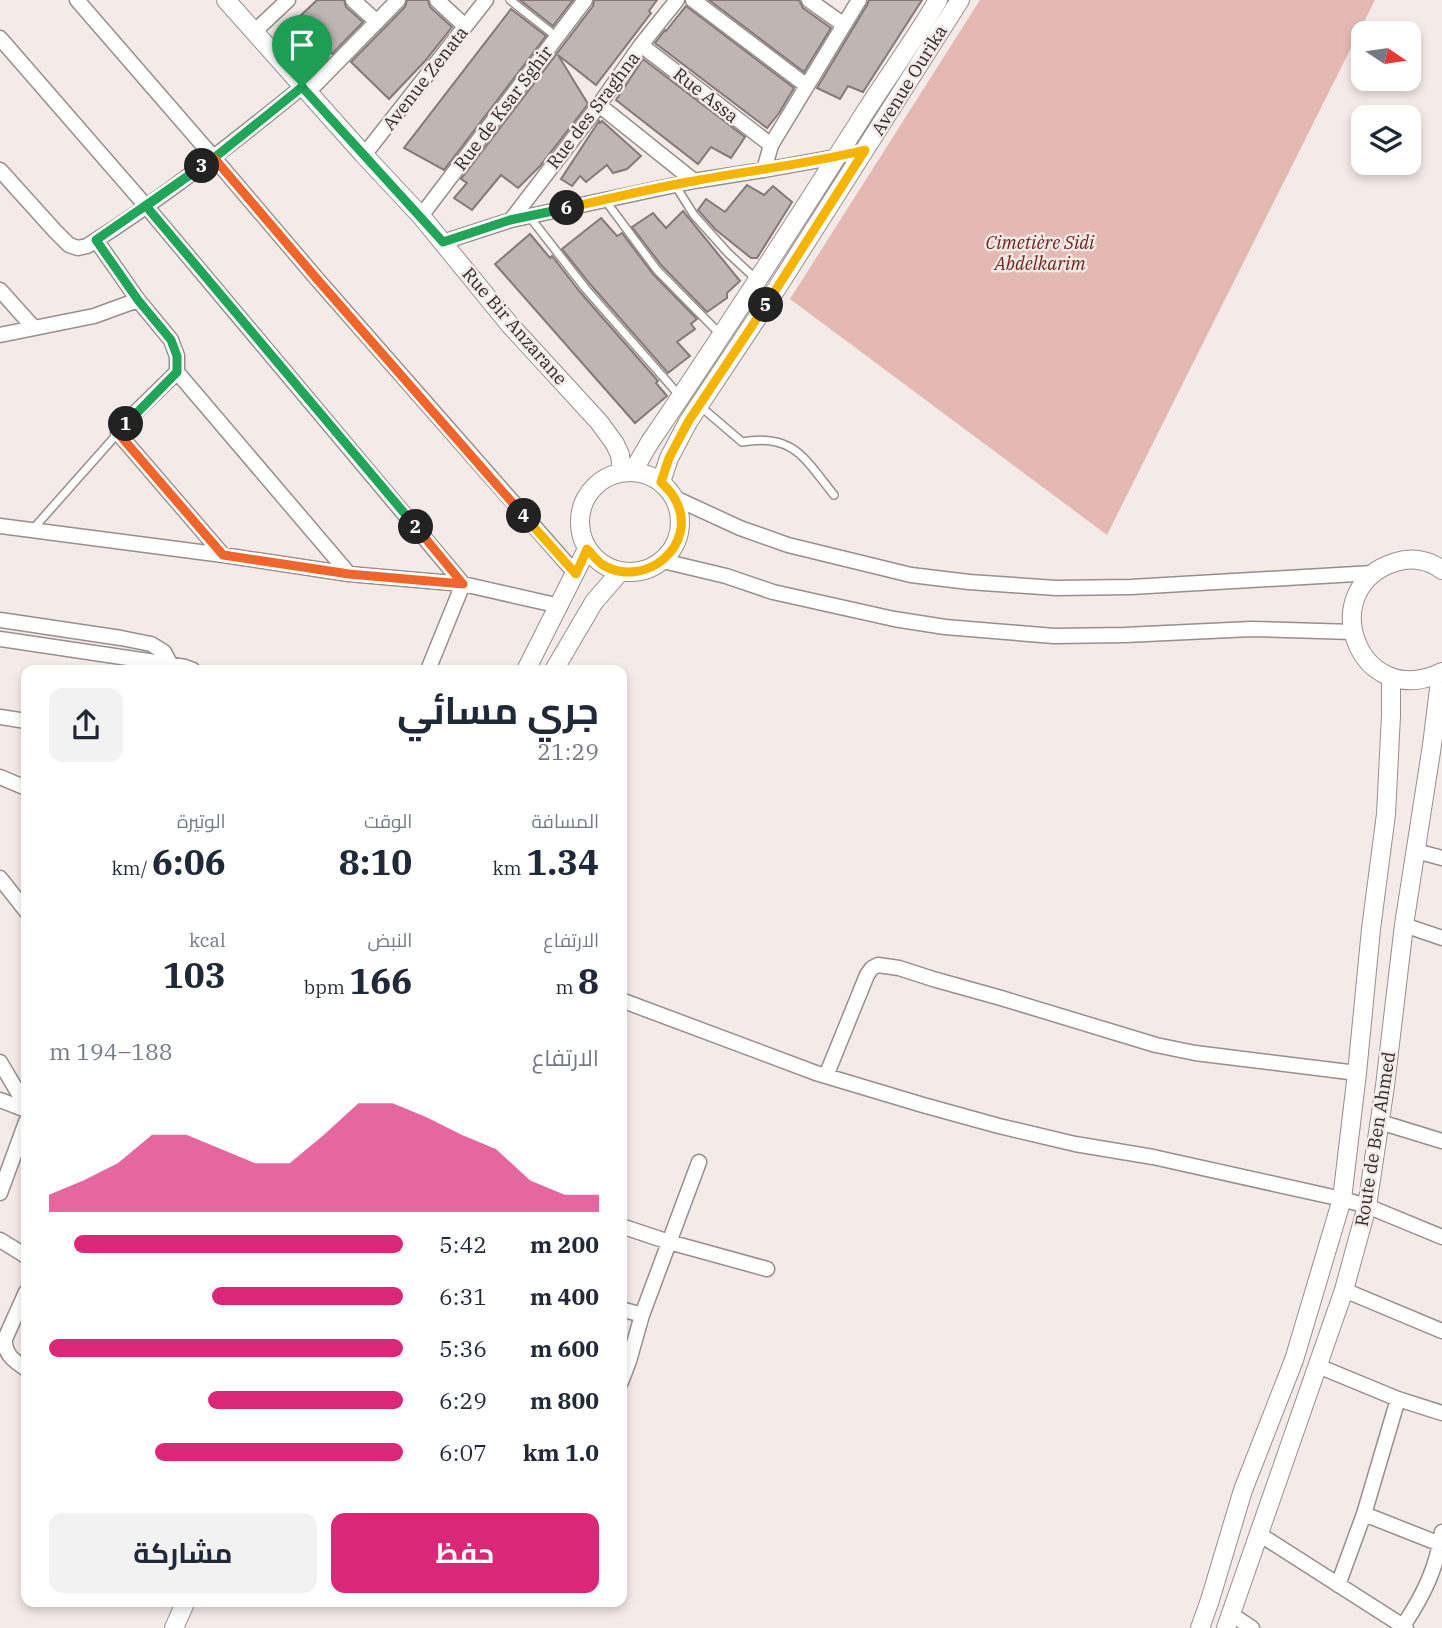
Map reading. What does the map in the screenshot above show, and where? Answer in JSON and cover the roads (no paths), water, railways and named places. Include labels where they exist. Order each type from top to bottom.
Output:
[{"type":"street","points":[[77,0],[576,574]]},
{"type":"street","name":"Rue Bir Anzarane","points":[[226,0],[421,216],[510,325],[599,422],[615,444],[628,471]]},
{"type":"street","points":[[254,32],[288,0]]},
{"type":"street","points":[[353,0],[377,22]]},
{"type":"street","points":[[0,170],[69,245],[78,248],[87,246],[214,158],[305,90],[398,0]]},
{"type":"street","points":[[437,0],[465,26]]},
{"type":"street","name":"Avenue Zenata","points":[[364,155],[485,0]]},
{"type":"street","name":"Rue de Ksar Sghir","points":[[421,216],[585,0]]},
{"type":"street","name":"Rue des Sraghna","points":[[510,220],[677,0]]},
{"type":"street","points":[[693,0],[807,86]]},
{"type":"street","points":[[809,0],[844,25]]},
{"type":"street","points":[[764,170],[771,145],[859,0]]},
{"type":"street","name":"Avenue Ourika","points":[[628,471],[681,397],[938,0]]},
{"type":"street","name":"Avenue Ourika","points":[[661,482],[669,458],[699,405],[960,0]]},
{"type":"street","points":[[0,38],[146,206],[463,584]]},
{"type":"street","name":"Rue Assa","points":[[641,45],[771,145]]},
{"type":"street","points":[[599,105],[694,181]]},
{"type":"street","points":[[443,242],[510,220],[694,181],[865,150]]},
{"type":"street","points":[[96,240],[138,300],[171,340],[177,356],[177,372],[349,574]]},
{"type":"street","points":[[0,290],[34,328]]},
{"type":"street","points":[[0,335],[94,316],[138,300]]},
{"type":"street","points":[[177,372],[118,433],[223,555]]},
{"type":"street","points":[[675,498],[681,520],[677,542],[663,561],[650,569],[635,573],[620,572],[601,564],[587,549],[581,534],[579,517],[584,501],[593,487],[607,477],[628,471],[648,474],[661,482],[675,498],[740,528],[788,545],[911,575],[1056,588],[1131,587],[1373,573]]},
{"type":"street","points":[[0,526],[349,574],[463,584],[560,606]]},
{"type":"street","points":[[529,665],[587,549]]},
{"type":"street","points":[[1391,677],[1377,670],[1358,647],[1353,632],[1352,611],[1359,590],[1373,573],[1402,560],[1439,564]]},
{"type":"street","points":[[663,561],[726,576],[773,592],[894,619],[946,627],[1054,636],[1251,629],[1353,632]]},
{"type":"street","points":[[557,665],[594,602],[620,572]]},
{"type":"street","points":[[430,665],[463,584]]},
{"type":"street","points":[[0,620],[151,644],[164,652],[171,665]]},
{"type":"street","points":[[0,639],[171,665]]},
{"type":"street","name":"Route de Ben Ahmed","points":[[1200,1628],[1243,1490],[1294,1360],[1342,1199],[1386,814],[1391,677],[1416,680],[1441,672],[1437,747],[1404,925],[1367,1206],[1344,1290],[1229,1621]]},
{"type":"street","points":[[0,717],[21,720]]},
{"type":"street","points":[[0,777],[21,786]]},
{"type":"street","points":[[1416,851],[1442,858]]},
{"type":"street","points":[[0,878],[21,905]]},
{"type":"street","points":[[1404,925],[1442,938]]},
{"type":"street","points":[[825,1076],[867,975],[878,965],[899,968],[1156,1045],[1195,1053],[1357,1073]]},
{"type":"street","points":[[627,1002],[825,1076],[923,1105],[1075,1144],[1153,1157],[1342,1199],[1367,1206],[1442,1237]]},
{"type":"street","points":[[0,1062],[21,1099]]},
{"type":"street","points":[[0,1100],[21,1106]]},
{"type":"street","points":[[1380,1122],[1441,1136]]},
{"type":"street","points":[[0,1193],[21,1136]]},
{"type":"street","points":[[627,1366],[642,1315],[699,1162]]},
{"type":"street","points":[[627,1228],[767,1269]]},
{"type":"street","points":[[0,1240],[21,1253]]},
{"type":"street","points":[[1344,1290],[1442,1331]]},
{"type":"street","points":[[21,1303],[4,1346],[10,1357],[21,1365]]},
{"type":"street","points":[[627,1311],[642,1315]]},
{"type":"street","points":[[1318,1366],[1398,1399],[1442,1413]]},
{"type":"street","points":[[1338,1585],[1364,1514],[1398,1399]]},
{"type":"street","points":[[1259,1534],[1405,1627],[1439,1566],[1441,1538],[1364,1514]]},
{"type":"street","points":[[174,1628],[183,1607]]},
{"type":"street","points":[[1229,1621],[1252,1628]]},
{"type":"lane","points":[[510,0],[557,37]]},
{"type":"lane","points":[[675,185],[694,215],[757,281]]},
{"type":"lane","points":[[604,200],[657,270],[721,336]]},
{"type":"lane","points":[[529,216],[585,288],[681,397]]},
{"type":"lane","points":[[699,405],[742,442],[779,441],[799,452],[834,495]]},
{"type":"lane","points":[[33,530],[118,433]]},
{"type":"park label","name":"Cimetière Sidi Abdelkarim","points":[[1040,252]]}]
